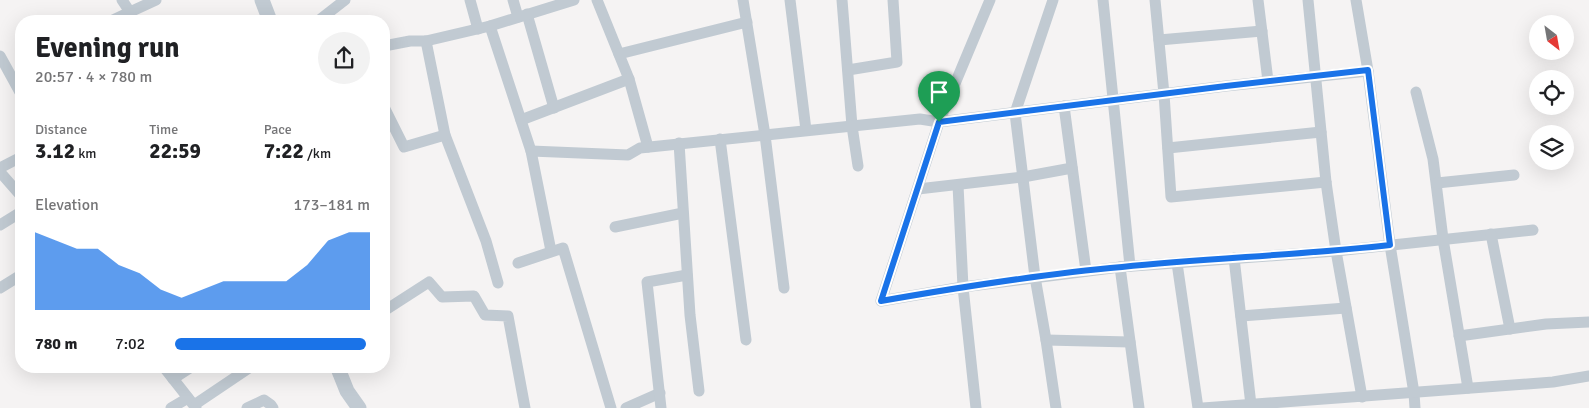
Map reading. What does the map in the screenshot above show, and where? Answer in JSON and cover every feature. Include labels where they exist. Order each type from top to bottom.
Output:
[{"type":"street","points":[[122,0],[130,12]]},
{"type":"street","points":[[124,15],[156,0]]},
{"type":"street","points":[[262,0],[268,15]]},
{"type":"street","points":[[326,15],[345,0]]},
{"type":"street","points":[[470,0],[478,29]]},
{"type":"street","points":[[513,0],[523,16],[554,108]]},
{"type":"street","points":[[390,45],[410,41],[426,41],[478,29],[574,0]]},
{"type":"street","points":[[597,0],[629,79],[648,146]]},
{"type":"street","points":[[744,0],[765,134],[784,288]]},
{"type":"street","points":[[790,0],[806,130]]},
{"type":"street","points":[[842,0],[852,126],[858,166]]},
{"type":"street","points":[[848,70],[897,62],[892,0]]},
{"type":"street","points":[[990,0],[939,122],[881,301],[963,286],[1125,266],[1336,251],[1533,230]]},
{"type":"street","points":[[1052,0],[1015,113],[1035,278],[1056,408]]},
{"type":"street","points":[[1104,0],[1130,342],[1139,408]]},
{"type":"street","points":[[1155,0],[1171,197],[1326,182]]},
{"type":"street","points":[[1258,0],[1268,81]]},
{"type":"street","points":[[1308,0],[1326,182],[1336,251],[1362,397]]},
{"type":"street","points":[[1356,0],[1368,70],[1390,245],[1415,408]]},
{"type":"street","points":[[619,54],[747,22]]},
{"type":"street","points":[[490,26],[532,151],[550,251]]},
{"type":"street","points":[[1159,40],[1262,31]]},
{"type":"street","points":[[426,41],[445,135],[486,241],[498,283]]},
{"type":"street","points":[[0,56],[15,73]]},
{"type":"street","points":[[532,151],[628,155],[648,146],[920,119],[939,122],[1368,70]]},
{"type":"street","points":[[521,120],[629,79]]},
{"type":"street","points":[[1416,92],[1433,160],[1443,239],[1468,388]]},
{"type":"street","points":[[1064,106],[1086,271]]},
{"type":"street","points":[[390,119],[404,147],[445,135]]},
{"type":"street","points":[[1168,148],[1321,132]]},
{"type":"street","points":[[720,139],[746,340]]},
{"type":"street","points":[[679,144],[690,315],[699,391]]},
{"type":"street","points":[[0,168],[15,160]]},
{"type":"street","points":[[918,189],[1023,178],[1072,168]]},
{"type":"street","points":[[0,172],[15,189]]},
{"type":"street","points":[[1437,183],[1514,175]]},
{"type":"street","points":[[958,184],[963,286],[976,408]]},
{"type":"street","points":[[615,227],[683,213]]},
{"type":"street","points":[[0,225],[15,216]]},
{"type":"street","points":[[1492,234],[1510,329]]},
{"type":"street","points":[[518,263],[563,248],[612,408]]},
{"type":"street","points":[[1234,258],[1251,405]]},
{"type":"street","points":[[1177,262],[1198,408]]},
{"type":"street","points":[[661,408],[647,282],[687,274]]},
{"type":"street","points":[[0,288],[15,279]]},
{"type":"street","points":[[390,307],[428,282],[442,297],[474,296],[485,315],[508,316],[525,408]]},
{"type":"street","points":[[1241,316],[1346,308]]},
{"type":"street","points":[[1459,336],[1546,324],[1589,322]]},
{"type":"street","points":[[1046,340],[1130,342]]},
{"type":"street","points":[[168,373],[193,404]]},
{"type":"street","points":[[173,379],[182,373]]},
{"type":"street","points":[[171,408],[193,404],[241,373]]},
{"type":"street","points":[[341,373],[347,391],[359,408]]},
{"type":"street","points":[[1203,408],[1553,382],[1589,376]]},
{"type":"street","points":[[626,408],[660,393]]},
{"type":"street","points":[[247,408],[264,400],[271,404],[272,408]]},
{"type":"route","points":[[1368,70],[1390,245],[1336,251],[1120,267],[963,286],[881,301],[939,122],[1368,70]]}]
